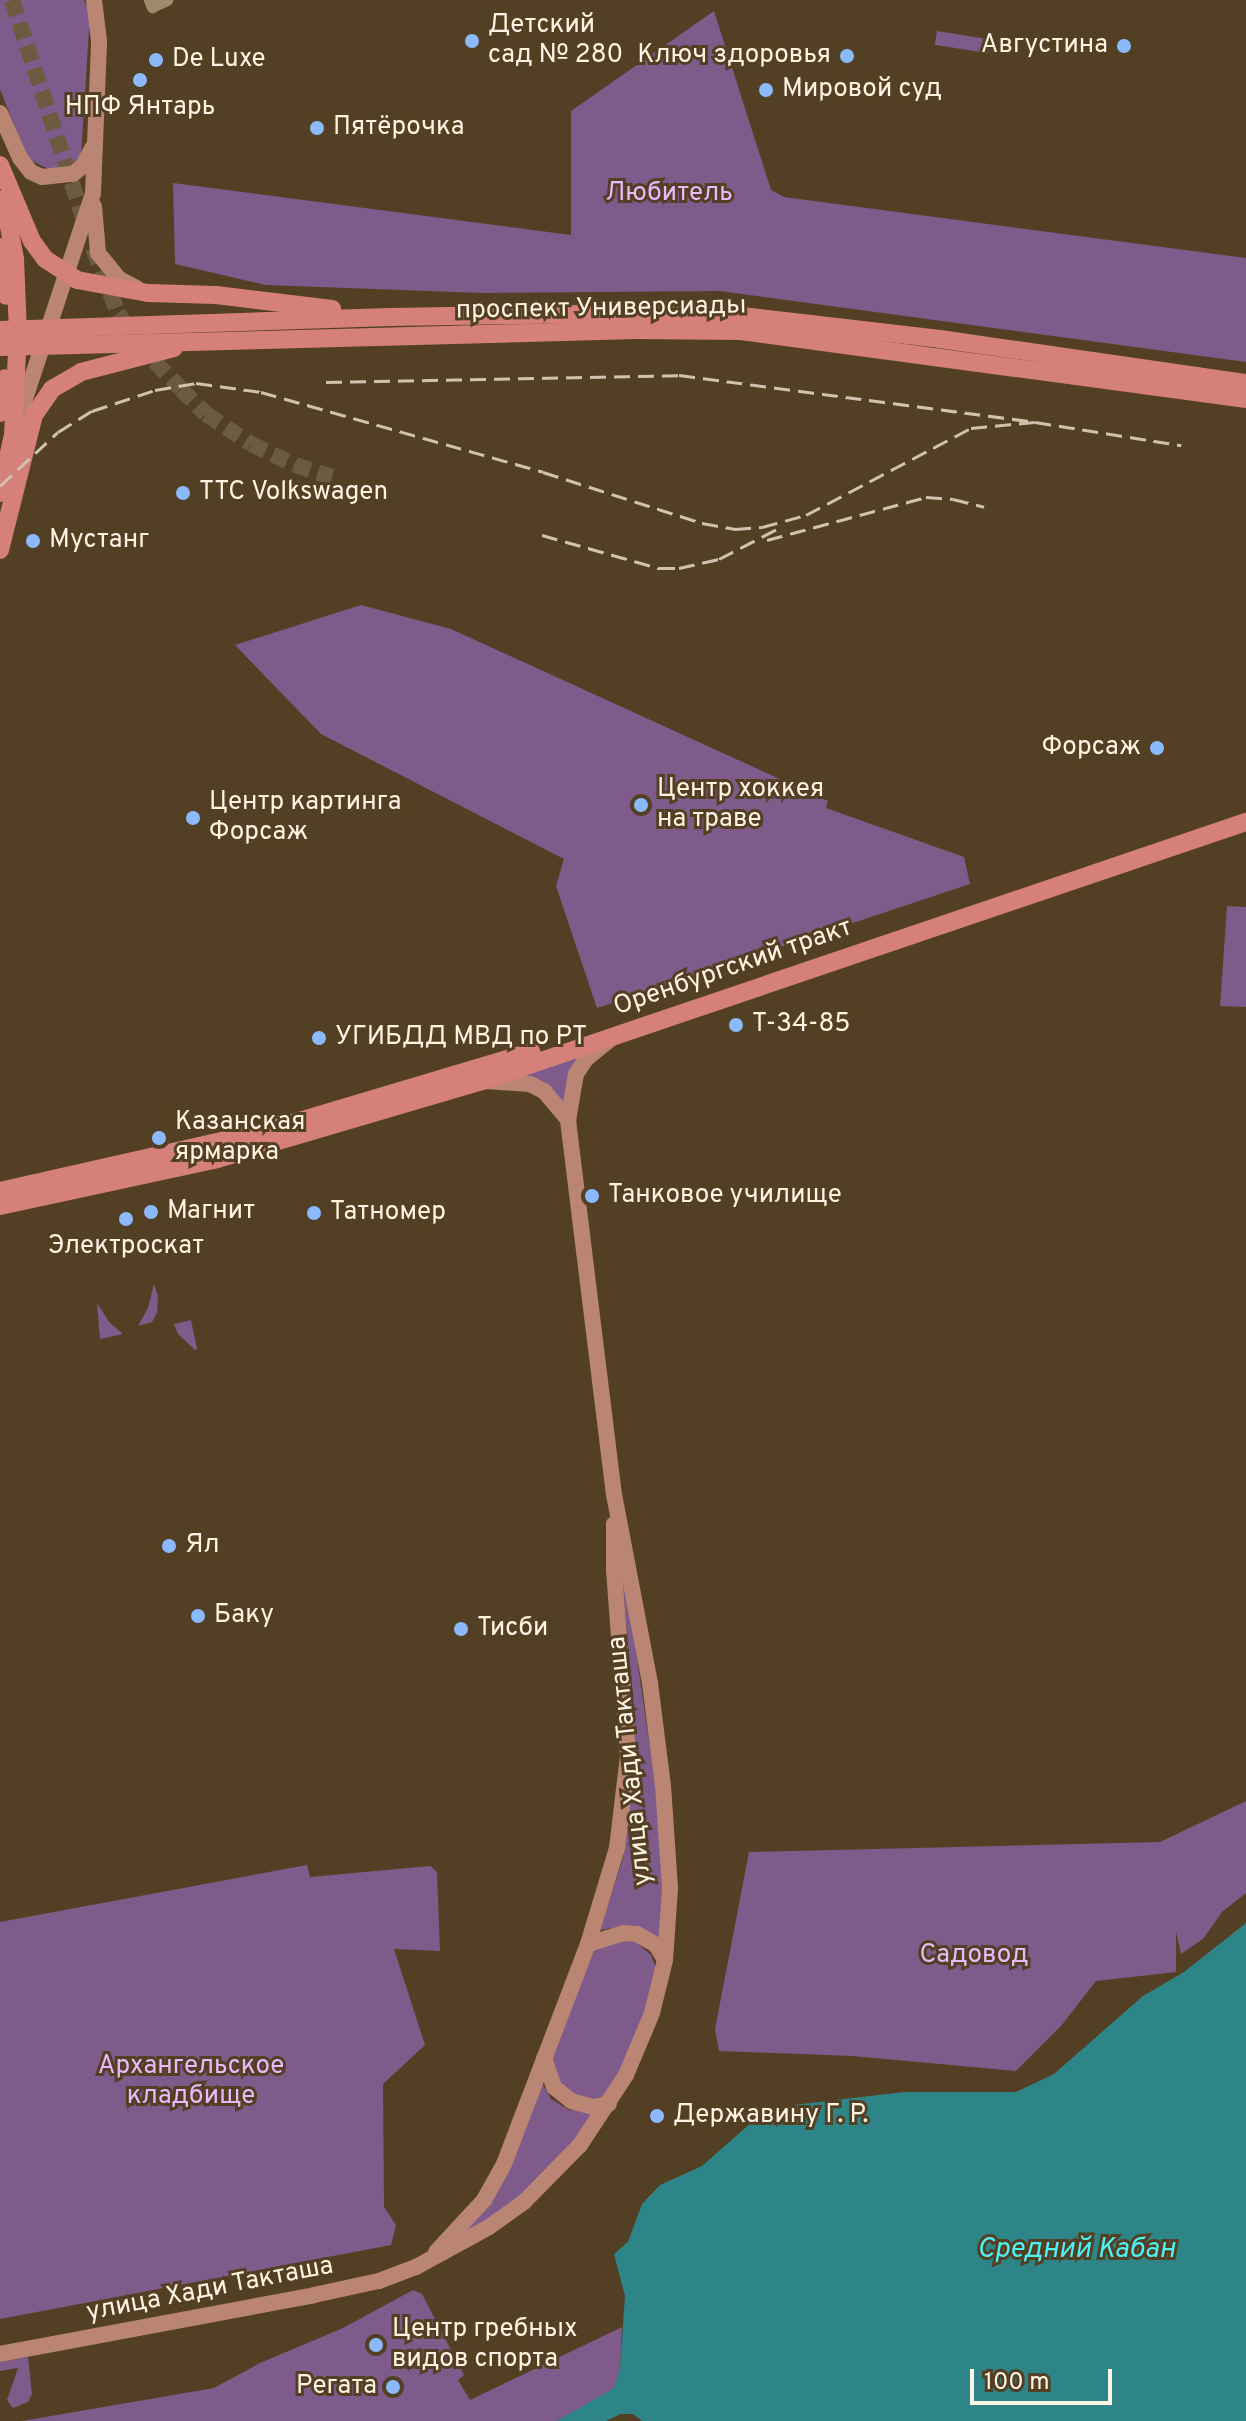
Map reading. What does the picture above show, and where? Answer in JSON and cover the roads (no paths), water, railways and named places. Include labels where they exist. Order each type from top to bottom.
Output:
[{"type":"main road","points":[[0,165],[32,241],[45,259],[67,276],[88,284],[148,293],[216,295],[390,317]]},
{"type":"main road","points":[[0,180],[17,284],[13,435],[0,493]]},
{"type":"main road","points":[[0,247],[7,335],[0,413]]},
{"type":"main road","name":"проспект Универсиады","points":[[0,347],[69,337],[390,317],[638,313],[742,316],[940,339],[1246,383]]},
{"type":"main road","name":"проспект Универсиады","points":[[0,330],[69,337],[196,341],[637,330],[741,331],[1246,399]]},
{"type":"main road","points":[[0,550],[34,415],[52,389],[81,372],[196,341]]},
{"type":"main road","name":"Оренбургский тракт","points":[[0,1191],[249,1135],[425,1085],[613,1027],[1246,811]]},
{"type":"main road","name":"Оренбургский тракт","points":[[0,1206],[217,1159],[482,1081],[1246,822]]},
{"type":"street","points":[[94,0],[99,41],[93,193],[98,253],[119,279],[148,293]]},
{"type":"street","points":[[149,0],[152,7],[167,0]]},
{"type":"street","points":[[0,113],[20,158],[31,172],[42,177],[65,177],[83,166],[96,135]]},
{"type":"street","points":[[13,435],[93,193]]},
{"type":"street","name":"улица Хади Такташа","points":[[0,2354],[379,2281],[426,2261],[489,2227],[524,2202],[580,2145],[609,2104],[640,2044],[665,1960],[670,1888],[663,1786],[650,1683],[614,1495],[568,1120],[576,1074],[586,1059],[615,1036]]},
{"type":"street","points":[[482,1081],[530,1084],[544,1091],[568,1120]]},
{"type":"street","name":"улица Хади Такташа","points":[[426,2261],[484,2200],[504,2164],[588,1944],[617,1848],[628,1756],[614,1570],[614,1495]]},
{"type":"street","points":[[588,1944],[623,1933],[637,1934],[656,1945],[665,1960]]},
{"type":"street","points":[[544,2058],[554,2087],[571,2101],[593,2107],[609,2104]]},
{"type":"water","name":"Средний Кабан","points":[[1246,1923],[1246,2421],[642,2421],[633,2414],[621,2414],[606,2421],[557,2421],[614,2388],[620,2368],[625,2296],[614,2254],[628,2242],[642,2204],[660,2185],[702,2166],[768,2108],[904,2092],[1016,2092],[1054,2074],[1143,1996],[1184,1972]]},
{"type":"tunnel","points":[[12,0],[86,226]]},
{"type":"tunnel","points":[[93,248],[118,313],[138,344],[206,414],[251,444],[295,465],[332,477]]},
{"type":"railway","points":[[326,382],[679,375],[1035,422],[1181,445]]},
{"type":"railway","points":[[0,486],[58,432],[92,411],[155,390],[196,383],[261,392],[543,472],[702,523],[735,529],[762,527],[806,515],[971,428],[1035,422]]},
{"type":"railway","points":[[767,540],[926,497],[953,499],[984,507]]},
{"type":"railway","points":[[542,535],[659,568],[679,568],[719,559],[777,529]]},
{"type":"place","name":"Детский сад № 280","points":[[472,41]]},
{"type":"place","name":"Августина","points":[[1124,46]]},
{"type":"place","name":"Ключ здоровья","points":[[847,56]]},
{"type":"place","name":"De Luxe","points":[[156,60]]},
{"type":"place","name":"НПФ Янтарь","points":[[140,80]]},
{"type":"place","name":"Мировой суд","points":[[766,90]]},
{"type":"place","name":"Пятёрочка","points":[[317,128]]},
{"type":"place","name":"ТТС Volkswagen","points":[[183,493]]},
{"type":"place","name":"Мустанг","points":[[33,541]]},
{"type":"place","name":"Форсаж","points":[[1157,748]]},
{"type":"place","name":"Центр хоккея на траве","points":[[641,805]]},
{"type":"place","name":"Центр картинга Форсаж","points":[[193,818]]},
{"type":"place","name":"T-34-85","points":[[736,1025]]},
{"type":"place","name":"УГИБДД МВД по РТ","points":[[319,1038]]},
{"type":"place","name":"Казанская ярмарка","points":[[159,1138]]},
{"type":"place","name":"Танковое училище","points":[[592,1196]]},
{"type":"place","name":"Магнит","points":[[151,1212]]},
{"type":"place","name":"Татномер","points":[[314,1213]]},
{"type":"place","name":"Электроскат","points":[[126,1219]]},
{"type":"place","name":"Ял","points":[[169,1546]]},
{"type":"place","name":"Баку","points":[[198,1616]]},
{"type":"place","name":"Тисби","points":[[461,1629]]},
{"type":"place","name":"Державину Г. Р.","points":[[657,2116]]},
{"type":"place","name":"Центр гребных видов спорта","points":[[376,2345]]},
{"type":"place","name":"Регата","points":[[393,2387]]},
{"type":"park label","name":"Любитель","points":[[669,194]]},
{"type":"park label","name":"Садовод","points":[[974,1956]]},
{"type":"park label","name":"Архангельское кладбище","points":[[191,2082]]}]
